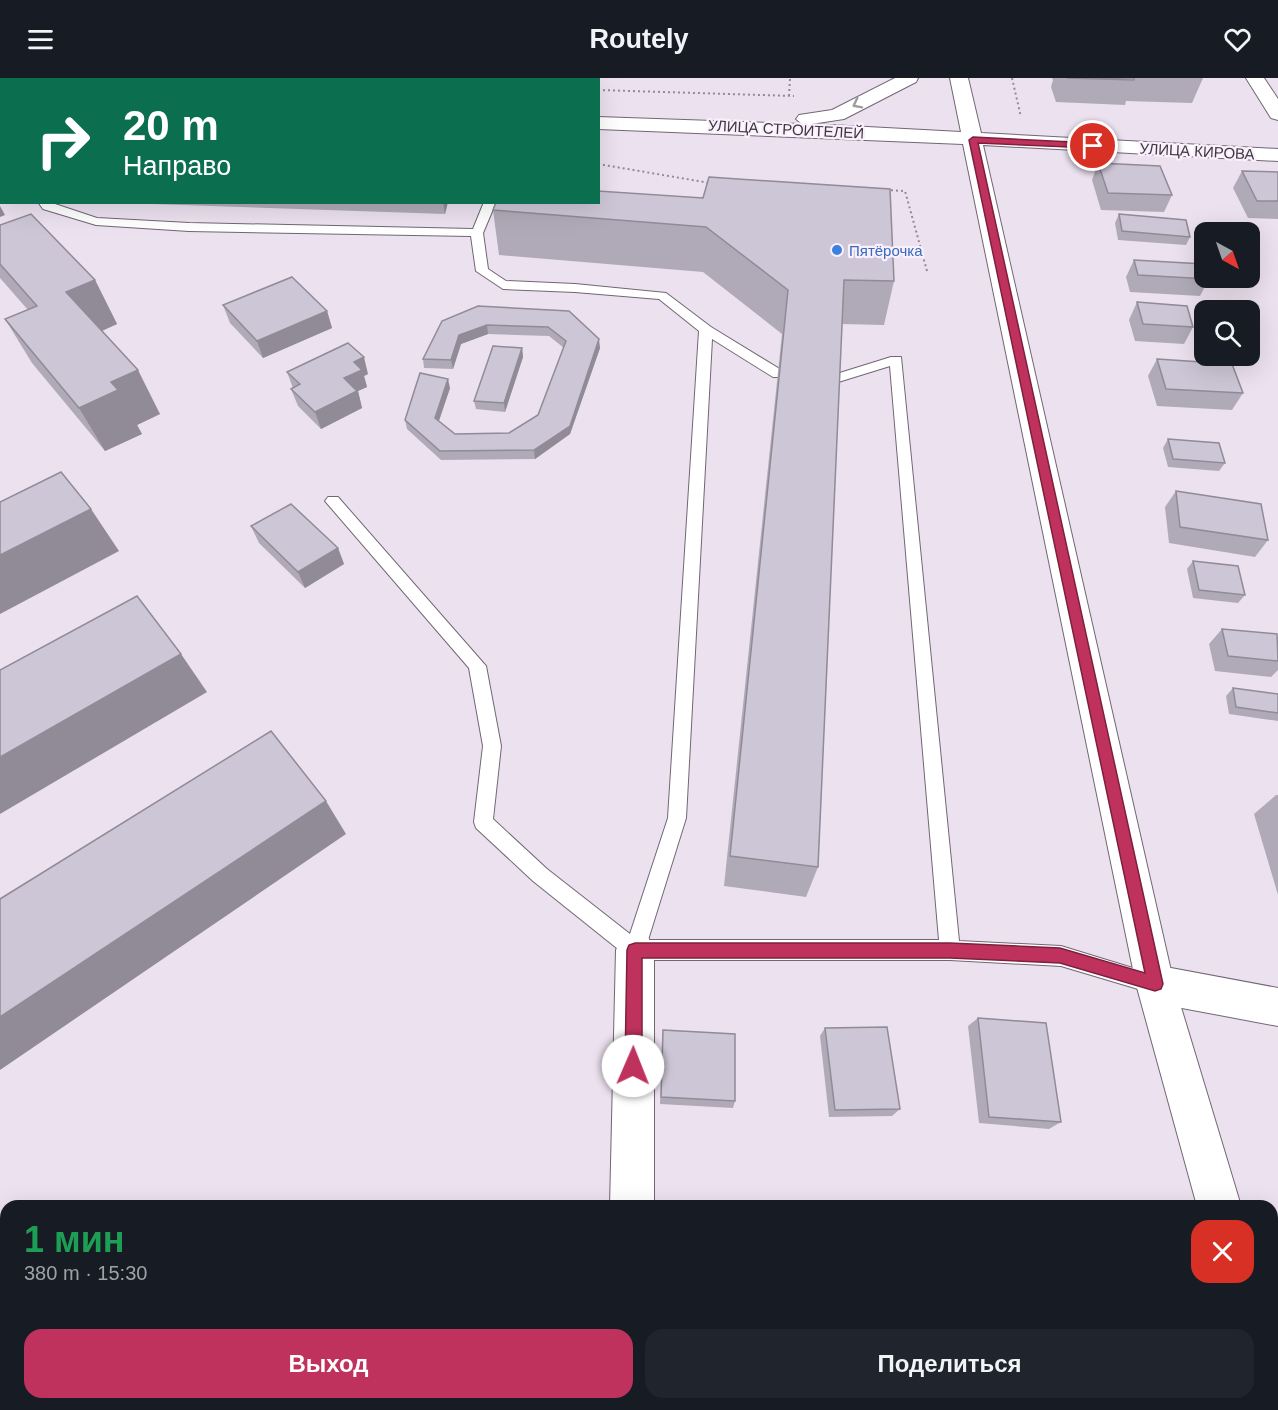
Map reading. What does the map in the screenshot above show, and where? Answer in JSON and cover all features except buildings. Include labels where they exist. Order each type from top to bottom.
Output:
[{"type":"main road","points":[[750,126],[837,114],[909,78]]},
{"type":"main road","points":[[959,78],[1155,984],[1217,1200]]},
{"type":"main road","points":[[1255,78],[1278,114]]},
{"type":"main road","name":"УЛИЦА СТРОИТЕЛЕЙ","points":[[600,123],[750,126],[973,140]]},
{"type":"main road","name":"УЛИЦА КИРОВА","points":[[973,140],[1278,154]]},
{"type":"main road","points":[[632,1200],[635,950]]},
{"type":"main road","points":[[1155,984],[1278,1007]]},
{"type":"lane","points":[[45,204],[47,207],[96,221],[189,227],[477,233]]},
{"type":"lane","points":[[489,204],[477,233],[482,271],[503,285],[575,288],[662,296],[706,330],[778,374]]},
{"type":"lane","points":[[635,950],[677,818],[706,330]]},
{"type":"lane","points":[[835,380],[896,360],[950,950]]},
{"type":"lane","points":[[333,501],[477,666],[492,746],[483,822],[540,875],[635,950],[950,950],[1060,956],[1155,984]]},
{"type":"path","points":[[789,96],[790,78]]},
{"type":"path","points":[[1012,78],[1018,96]]},
{"type":"path","points":[[600,164],[716,183]]},
{"type":"path","points":[[882,190],[905,191],[927,271]]},
{"type":"place","name":"Пятёрочка","points":[[837,250]]},
{"type":"route","points":[[633,1066],[635,950],[950,950],[1060,956],[1155,984],[973,140],[1093,146]]}]
